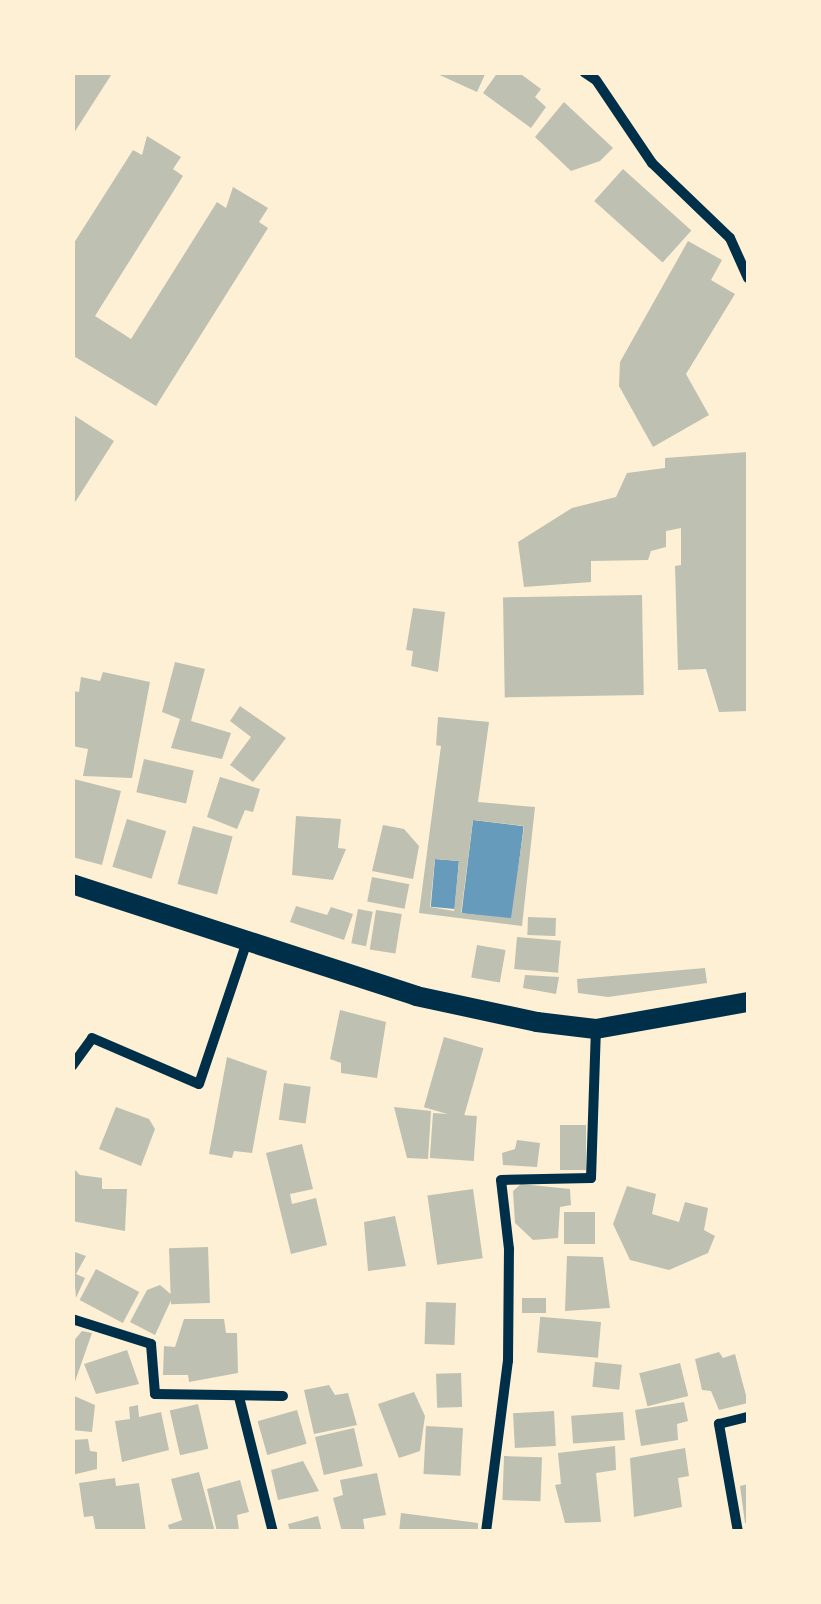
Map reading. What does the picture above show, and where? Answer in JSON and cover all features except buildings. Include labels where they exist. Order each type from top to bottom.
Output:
[{"type":"main road","points":[[72,884],[431,1000],[596,1029],[748,1002]]},
{"type":"street","points":[[584,72],[652,163],[730,238],[748,278]]},
{"type":"street","points":[[72,1066],[92,1038],[199,1084],[248,940]]},
{"type":"street","points":[[486,1532],[508,1361],[509,1249],[501,1180],[591,1178],[596,1029]]},
{"type":"street","points":[[72,1319],[151,1344],[154,1394],[283,1396]]},
{"type":"street","points":[[239,1397],[273,1532]]},
{"type":"street","points":[[738,1532],[719,1424],[748,1418]]},
{"type":"water","points":[[473,820],[524,826],[512,920],[462,913]]},
{"type":"water","points":[[435,859],[459,861],[455,909],[431,907]]}]
